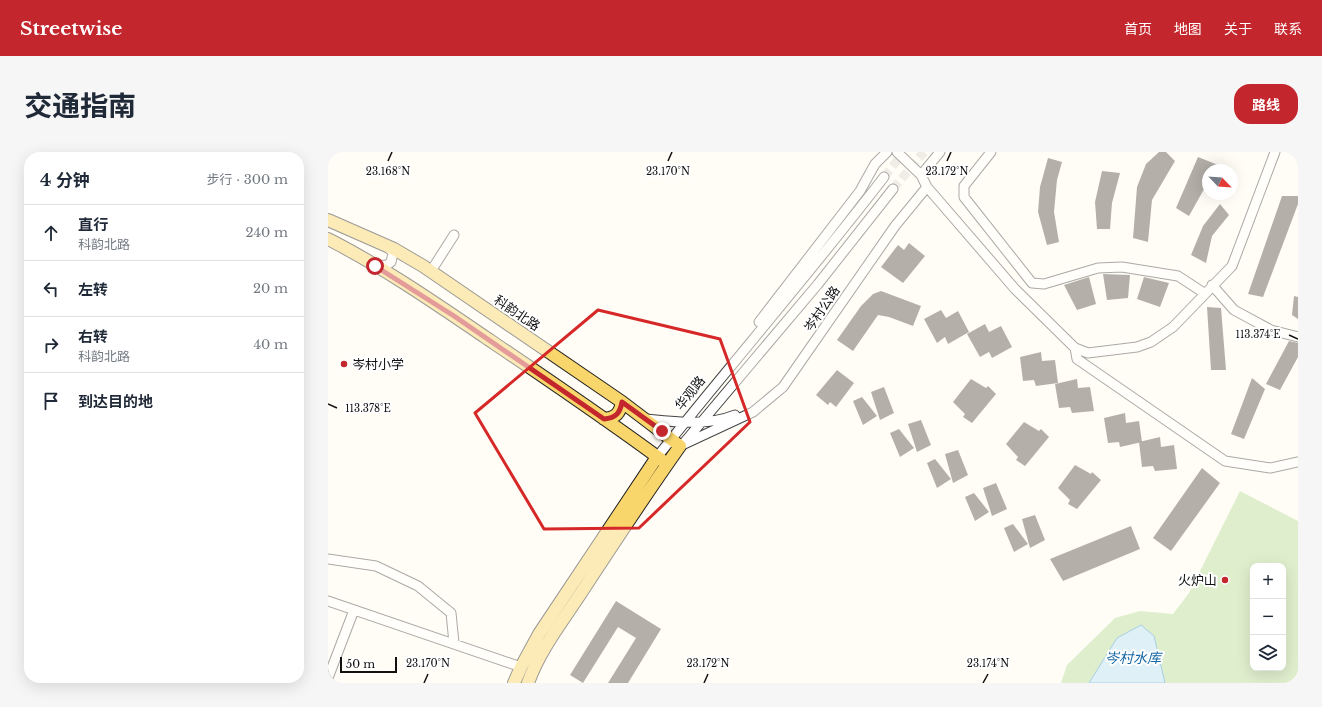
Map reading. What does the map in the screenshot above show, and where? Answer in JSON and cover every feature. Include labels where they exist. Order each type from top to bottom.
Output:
[{"type":"main road","name":"科韵北路","points":[[328,220],[387,246],[431,271],[647,419],[676,443]]},
{"type":"main road","points":[[328,240],[375,266],[454,316],[667,464]]},
{"type":"main road","points":[[604,419],[614,417],[621,409],[622,402]]},
{"type":"main road","name":"华观路","points":[[528,683],[554,634],[667,464],[676,443]]},
{"type":"main road","name":"华观路","points":[[514,683],[520,667],[539,634],[657,457]]},
{"type":"street","points":[[874,152],[875,164]]},
{"type":"street","points":[[730,365],[776,298],[860,192],[875,164],[887,152]]},
{"type":"street","points":[[897,152],[921,175],[927,188],[1015,289],[1075,348],[1088,353],[1137,347],[1151,342],[1173,327],[1204,293],[1232,266],[1275,152]]},
{"type":"street","points":[[921,175],[940,152]]},
{"type":"street","points":[[991,152],[964,186],[964,197],[1032,283],[1044,284],[1098,268],[1122,267],[1178,276],[1204,293]]},
{"type":"street","name":"华观路","points":[[676,443],[684,423],[730,365],[845,229],[884,177]]},
{"type":"street","name":"岑村公路","points":[[676,443],[753,412],[783,388],[895,226],[927,188]]},
{"type":"street","name":"华观路","points":[[657,457],[702,421],[818,284],[893,189]]},
{"type":"street","points":[[431,271],[454,234]]},
{"type":"street","points":[[375,266],[387,265],[391,262],[392,253],[387,246]]},
{"type":"street","points":[[1212,285],[1234,310],[1271,330],[1298,337]]},
{"type":"street","points":[[1075,348],[1077,359],[1225,461],[1270,468],[1298,462]]},
{"type":"street","points":[[647,419],[684,423],[726,419],[754,407],[783,388]]},
{"type":"street","points":[[328,559],[376,566],[418,586],[450,613],[454,643]]},
{"type":"street","points":[[328,601],[454,643],[520,667]]},
{"type":"street","points":[[328,678],[354,610]]},
{"type":"highlighted area","points":[[598,310],[720,339],[750,422],[639,528],[544,529],[475,413]]},
{"type":"green space","name":"火炉山","points":[[1240,491],[1298,521],[1298,683],[1165,683],[1154,637],[1102,664],[1089,683],[1061,683],[1067,665],[1115,618],[1140,611],[1173,614],[1189,593]]},
{"type":"water","name":"岑村水库","points":[[1141,625],[1154,636],[1165,683],[1089,683],[1117,638]]},
{"type":"building","points":[[1159,152],[1166,152],[1175,161],[1152,200],[1148,242],[1133,238],[1137,187],[1146,164]]},
{"type":"building","points":[[1198,157],[1216,164],[1202,164],[1202,193],[1189,216],[1176,208]]},
{"type":"building","points":[[1048,158],[1062,162],[1057,180],[1054,212],[1059,242],[1047,245],[1038,212],[1040,187]]},
{"type":"building","points":[[1102,171],[1120,173],[1112,203],[1110,229],[1097,229],[1095,202]]},
{"type":"building","points":[[1282,196],[1298,196],[1298,204],[1263,297],[1248,294]]},
{"type":"building","points":[[1220,204],[1229,215],[1212,236],[1206,263],[1191,255],[1203,226]]},
{"type":"building","points":[[909,243],[925,256],[903,283],[881,267],[898,245],[904,250]]},
{"type":"building","points":[[1103,274],[1130,275],[1128,298],[1107,300]]},
{"type":"building","points":[[1089,277],[1096,304],[1077,310],[1064,285]]},
{"type":"building","points":[[1144,277],[1169,283],[1160,307],[1137,299]]},
{"type":"building","points":[[881,291],[921,306],[913,326],[889,317],[878,315],[853,351],[837,340],[861,306],[873,294]]},
{"type":"building","points":[[1294,296],[1298,297],[1298,319],[1292,315]]},
{"type":"building","points":[[1207,307],[1221,308],[1226,370],[1211,370]]},
{"type":"building","points":[[941,310],[946,318],[958,311],[969,332],[948,344],[945,337],[937,343],[924,319]]},
{"type":"building","points":[[985,324],[989,332],[1001,326],[1012,347],[992,358],[989,352],[980,357],[967,334]]},
{"type":"building","points":[[1289,341],[1298,343],[1298,357],[1280,390],[1266,384]]},
{"type":"building","points":[[1041,352],[1042,361],[1055,360],[1058,383],[1036,386],[1034,380],[1023,381],[1020,357]]},
{"type":"building","points":[[837,370],[854,383],[836,407],[830,402],[828,405],[816,395]]},
{"type":"building","points":[[1252,378],[1265,389],[1244,439],[1231,434]]},
{"type":"building","points":[[971,379],[986,388],[988,386],[996,394],[972,423],[963,417],[965,414],[953,402]]},
{"type":"building","points":[[1077,379],[1078,388],[1090,387],[1094,411],[1072,413],[1070,407],[1059,408],[1055,384]]},
{"type":"building","points":[[884,387],[894,413],[880,420],[871,392]]},
{"type":"building","points":[[862,397],[877,416],[863,425],[853,401]]},
{"type":"building","points":[[1125,413],[1126,423],[1139,421],[1142,442],[1120,447],[1119,442],[1108,443],[1104,418]]},
{"type":"building","points":[[921,420],[931,445],[917,452],[908,424]]},
{"type":"building","points":[[1024,422],[1039,431],[1041,429],[1049,437],[1025,466],[1016,460],[1018,457],[1006,444]]},
{"type":"building","points":[[899,429],[914,448],[900,457],[890,433]]},
{"type":"building","points":[[1160,437],[1161,447],[1174,445],[1177,469],[1155,471],[1153,466],[1142,467],[1139,442]]},
{"type":"building","points":[[958,450],[968,475],[953,483],[945,454]]},
{"type":"building","points":[[935,459],[951,479],[937,488],[927,463]]},
{"type":"building","points":[[1075,465],[1091,474],[1092,472],[1101,480],[1077,509],[1068,504],[1070,500],[1058,488]]},
{"type":"building","points":[[1202,468],[1220,483],[1171,551],[1153,538]]},
{"type":"building","points":[[996,483],[1007,509],[992,516],[983,488]]},
{"type":"building","points":[[974,493],[989,512],[975,521],[965,497]]},
{"type":"building","points":[[1035,515],[1045,540],[1030,548],[1022,519]]},
{"type":"building","points":[[1013,524],[1028,544],[1014,552],[1004,528]]},
{"type":"building","points":[[1131,526],[1140,549],[1063,581],[1050,559]]},
{"type":"building","points":[[616,601],[661,629],[628,683],[608,683],[636,638],[618,627],[583,683],[570,675]]},
{"type":"tunnel","points":[[884,177],[904,152]]},
{"type":"tunnel","points":[[893,189],[924,152]]},
{"type":"place","name":"岑村小学","points":[[344,364]]},
{"type":"place","name":"火炉山","points":[[1225,580]]},
{"type":"route","points":[[375,266],[454,316],[548,379],[604,419],[614,417],[621,409],[622,402],[662,431]]}]
